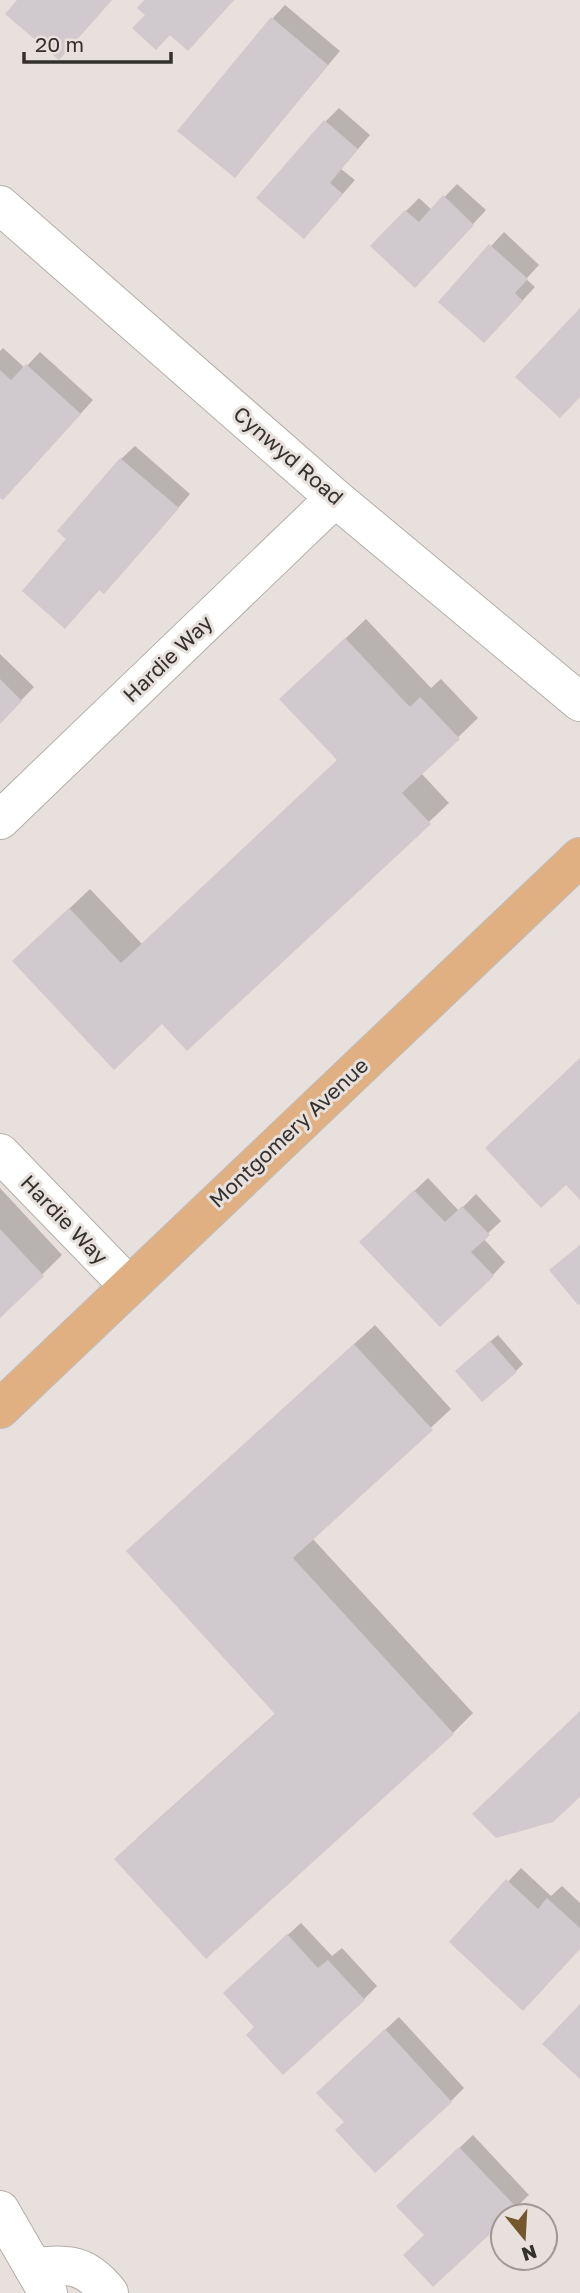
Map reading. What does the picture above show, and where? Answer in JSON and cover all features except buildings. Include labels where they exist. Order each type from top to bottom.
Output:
[{"type":"main road","name":"Montgomery Avenue","points":[[0,1409],[580,857]]},
{"type":"street","name":"Cynwyd Road","points":[[0,205],[335,498],[580,702]]},
{"type":"street","name":"Hardie Way","points":[[0,820],[335,498]]},
{"type":"street","name":"Hardie Way","points":[[0,1153],[129,1286]]},
{"type":"street","points":[[0,2210],[40,2280],[66,2264],[82,2268],[99,2280],[110,2293]]}]
